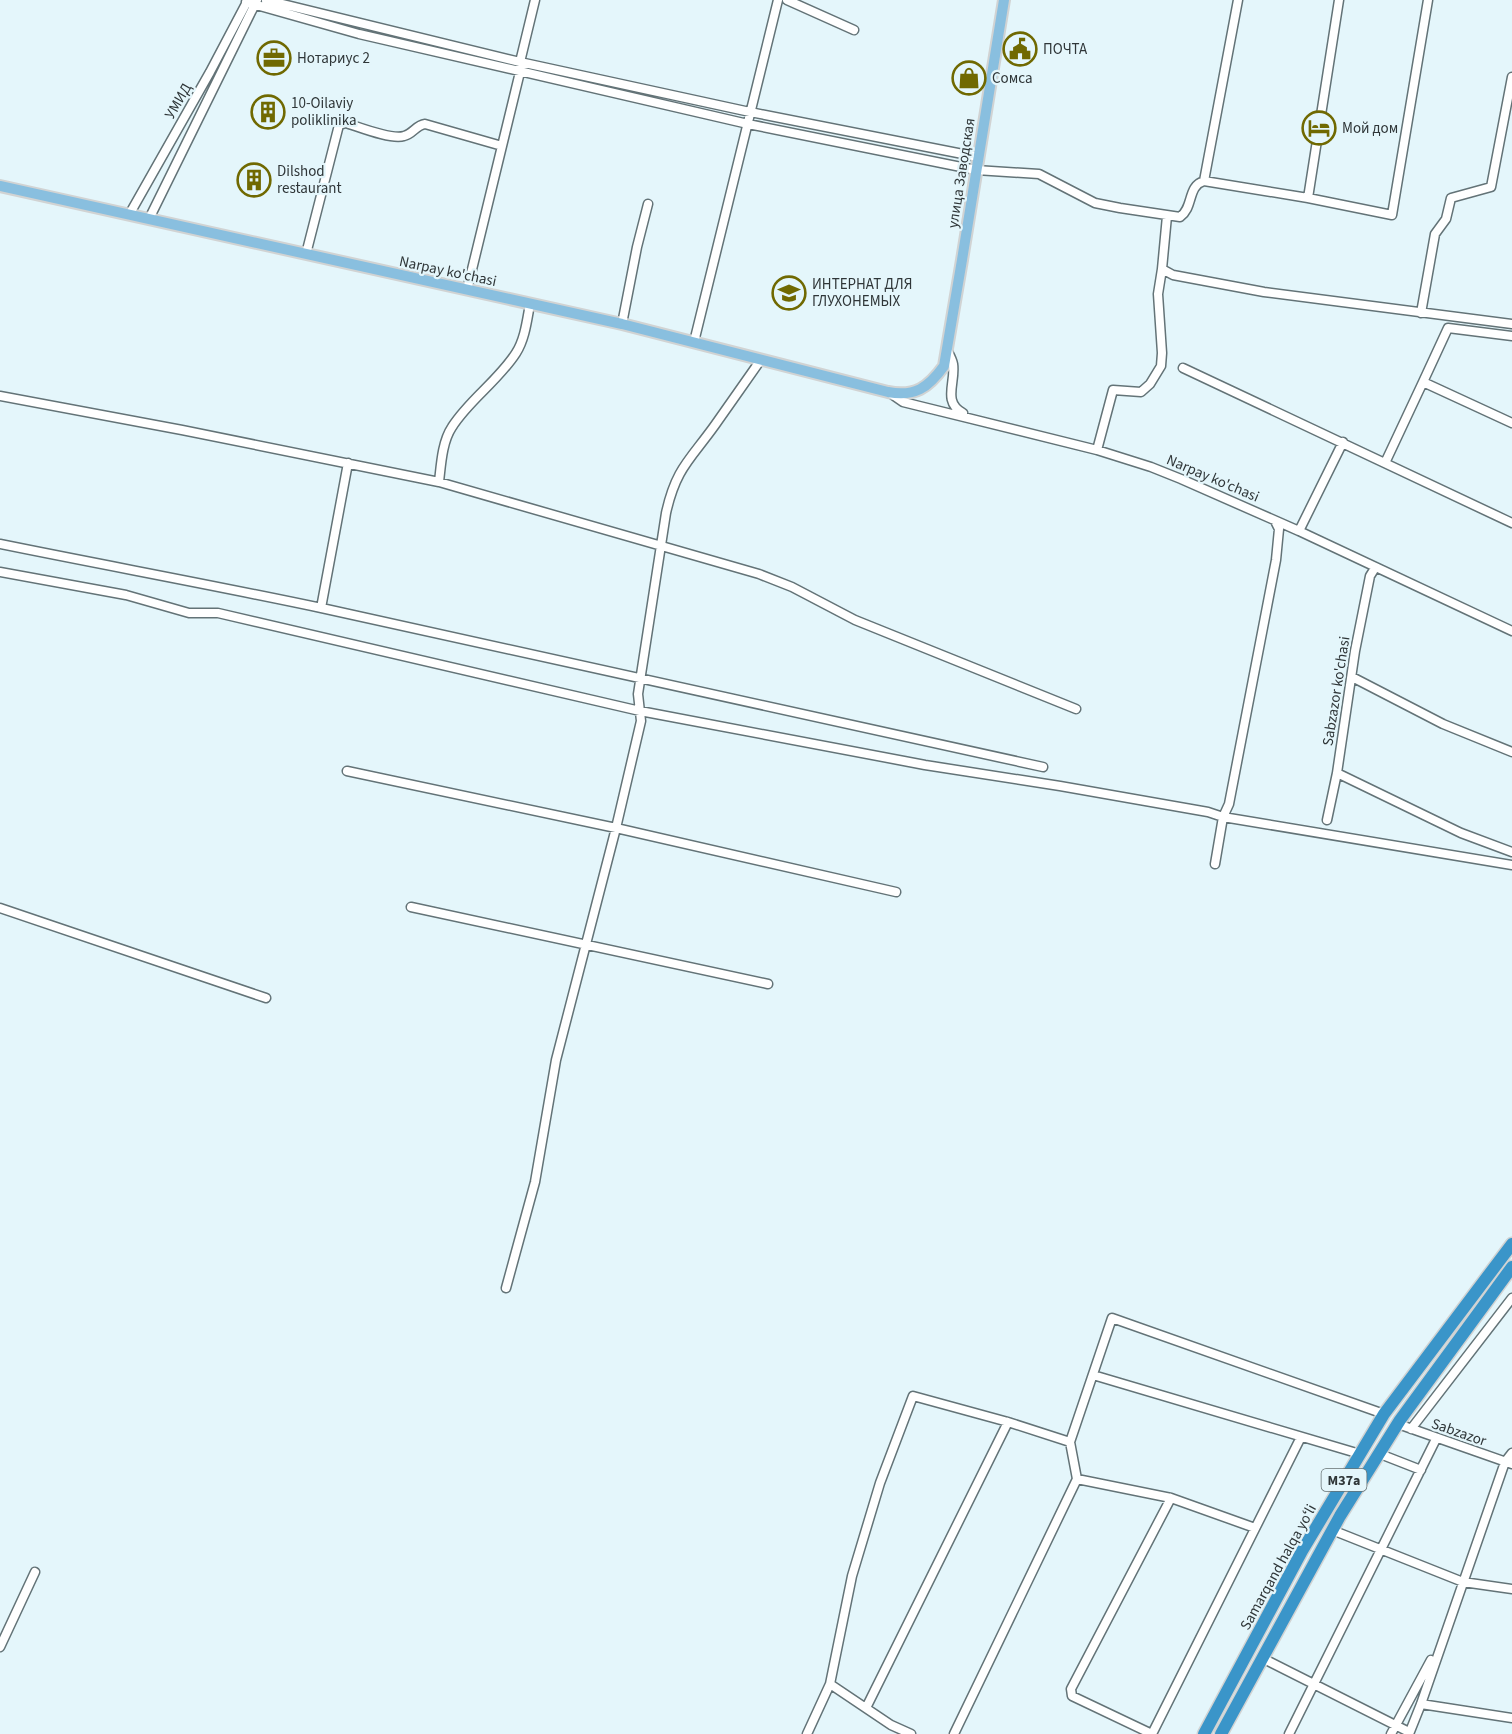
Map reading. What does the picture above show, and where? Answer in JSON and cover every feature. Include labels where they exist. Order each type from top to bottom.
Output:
[{"type":"highway","name":"Samarqand halqa yoʻli","points":[[1204,1734],[1285,1583],[1384,1414],[1512,1244]]},
{"type":"highway","name":"Samarqand halqa yoʻli","points":[[1221,1734],[1340,1516],[1398,1424],[1512,1267]]},
{"type":"highway","points":[[1328,1507],[1340,1516]]},
{"type":"main road","name":"улица Заводская","points":[[926,385],[944,366],[1004,0]]},
{"type":"main road","name":"Narpay ko'chasi","points":[[0,186],[622,324],[888,392],[914,393],[926,385]]},
{"type":"street","points":[[266,0],[520,62],[750,112],[978,157]]},
{"type":"street","points":[[467,290],[520,72],[520,62],[535,0]]},
{"type":"street","points":[[694,342],[778,0]]},
{"type":"street","points":[[787,0],[854,30]]},
{"type":"street","points":[[1204,181],[1238,0]]},
{"type":"street","points":[[1308,198],[1339,0]]},
{"type":"street","points":[[252,2],[359,34],[748,124],[976,170],[1040,174],[1095,203],[1179,217],[1189,208],[1193,188],[1197,183],[1204,181],[1392,215],[1428,0]]},
{"type":"street","name":"УМИД","points":[[129,214],[252,2]]},
{"type":"street","name":"УМИД","points":[[149,219],[252,2]]},
{"type":"street","points":[[1421,312],[1435,234],[1446,219],[1451,198],[1491,187],[1512,77]]},
{"type":"street","points":[[306,254],[339,125],[346,123],[398,137],[407,135],[418,125],[425,124],[502,146]]},
{"type":"street","points":[[622,324],[648,204]]},
{"type":"street","points":[[1097,450],[1113,390],[1141,392],[1150,384],[1161,366],[1158,294],[1167,216]]},
{"type":"street","points":[[1162,269],[1173,275],[1264,292],[1512,324]]},
{"type":"street","points":[[439,482],[441,462],[450,429],[504,370],[518,351],[530,304]]},
{"type":"street","points":[[1385,463],[1448,328],[1512,336]]},
{"type":"street","name":"улица Заводская","points":[[947,350],[953,363],[952,404],[956,410],[974,419]]},
{"type":"street","points":[[506,1288],[535,1182],[556,1060],[641,721],[638,694],[669,497],[679,471],[713,428],[760,361]]},
{"type":"street","points":[[1183,368],[1512,523]]},
{"type":"street","points":[[1423,382],[1512,423]]},
{"type":"street","name":"Narpay ko'chasi","points":[[888,392],[903,402],[1097,450],[1181,478],[1512,631]]},
{"type":"street","points":[[0,396],[439,482],[759,574],[792,587],[855,620],[1077,709]]},
{"type":"street","points":[[1299,531],[1343,442]]},
{"type":"street","points":[[321,608],[348,464]]},
{"type":"street","points":[[1215,864],[1276,560],[1279,529],[1275,521]]},
{"type":"street","points":[[0,544],[321,608],[641,677],[811,718],[1043,767]]},
{"type":"street","name":"Sabzazor ko'chasi","points":[[1328,820],[1338,773],[1354,651],[1370,576],[1375,568]]},
{"type":"street","points":[[0,572],[126,595],[189,613],[218,613],[640,711],[913,763],[1060,786],[1208,812],[1223,817],[1512,865]]},
{"type":"street","points":[[1352,676],[1443,724],[1512,752]]},
{"type":"street","points":[[347,771],[616,828],[896,892]]},
{"type":"street","points":[[1338,773],[1461,833],[1512,852]]},
{"type":"street","points":[[411,907],[768,984]]},
{"type":"street","points":[[0,908],[266,998]]},
{"type":"street","points":[[1411,1430],[1512,1298]]},
{"type":"street","points":[[954,1734],[1077,1479],[1070,1442],[1112,1318],[1384,1414]]},
{"type":"street","points":[[1093,1375],[1360,1454]]},
{"type":"street","points":[[807,1734],[830,1684],[852,1576],[880,1483],[913,1396],[1070,1442]]},
{"type":"street","points":[[866,1708],[1008,1422]]},
{"type":"street","name":"Sabzazor","points":[[1398,1424],[1508,1463]]},
{"type":"street","points":[[1172,1498],[1071,1689],[1072,1695],[1152,1734],[1301,1437]]},
{"type":"street","points":[[1289,1734],[1436,1439]]},
{"type":"street","points":[[1262,1658],[1393,1730],[1409,1733],[1512,1453]]},
{"type":"street","points":[[1380,1454],[1421,1470]]},
{"type":"street","points":[[1077,1479],[1172,1498],[1255,1528]]},
{"type":"street","points":[[1332,1530],[1463,1582],[1512,1589]]},
{"type":"street","points":[[0,1647],[35,1572]]},
{"type":"street","points":[[1393,1730],[1442,1641]]},
{"type":"street","points":[[830,1684],[891,1725],[910,1734]]},
{"type":"street","points":[[1421,1704],[1512,1719]]},
{"type":"street","points":[[886,1734],[891,1725]]},
{"type":"place","name":"ПОЧТА","points":[[1020,49]]},
{"type":"place","name":"Нотариус 2","points":[[274,58]]},
{"type":"place","name":"Сомса","points":[[969,78]]},
{"type":"place","name":"10-Oilaviy poliklinika","points":[[268,112]]},
{"type":"place","name":"Мой дом","points":[[1319,128]]},
{"type":"place","name":"Dilshod restaurant","points":[[254,180]]},
{"type":"place","name":"ИНТЕРНАТ ДЛЯ ГЛУХОНЕМЫХ","points":[[789,293]]}]
